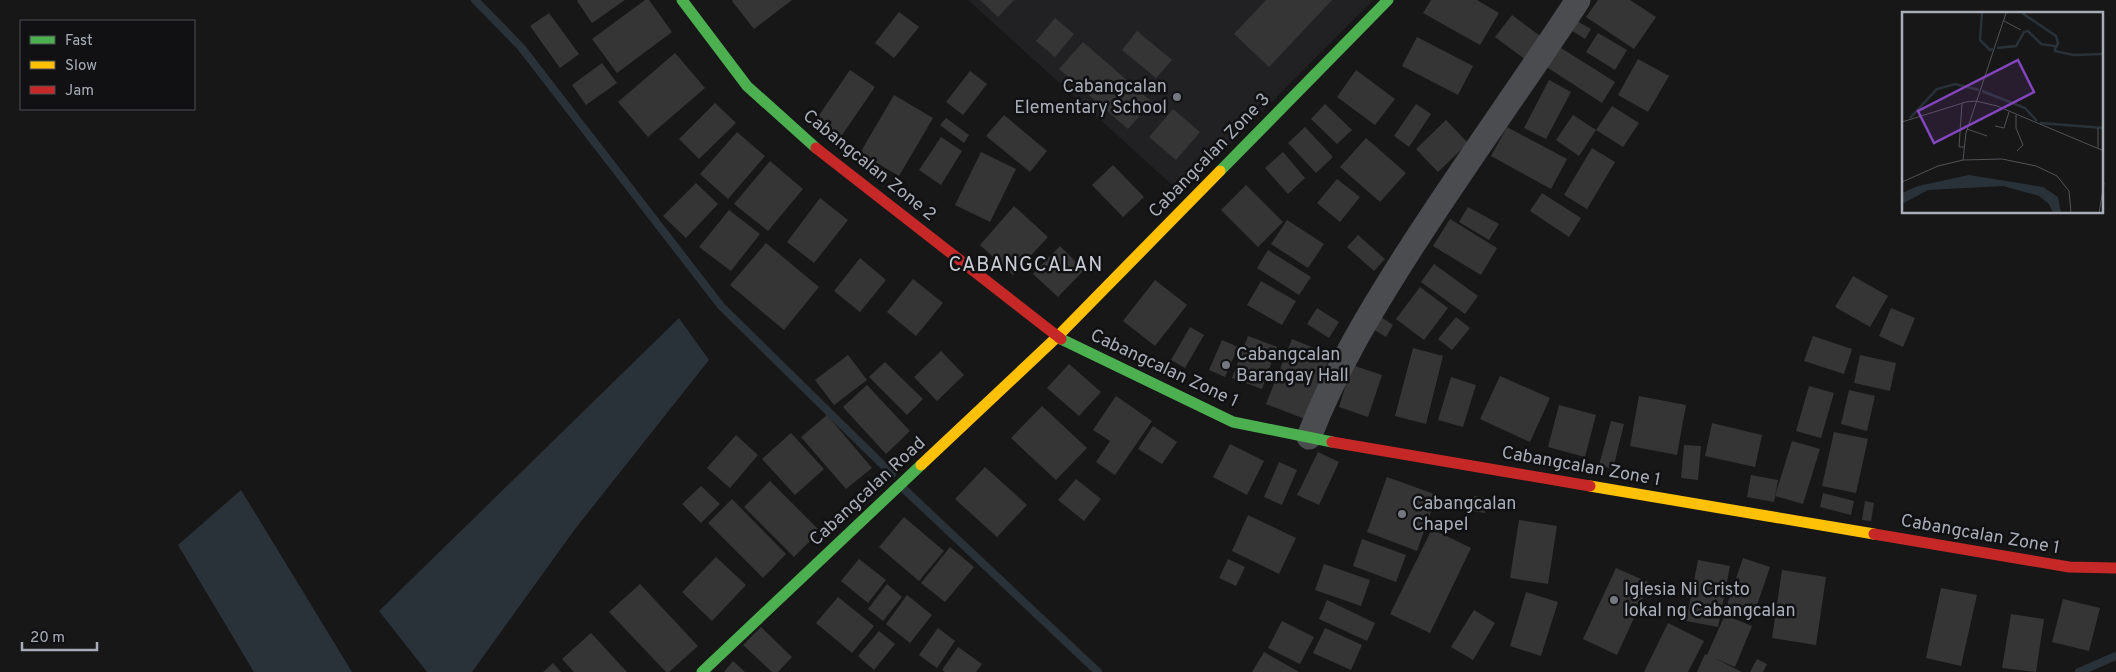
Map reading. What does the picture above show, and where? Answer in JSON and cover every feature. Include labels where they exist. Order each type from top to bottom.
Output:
[{"type":"street","name":"Cabangcalan Zone 2","points":[[682,0],[747,86],[817,149],[1057,337]]},
{"type":"street","name":"Cabangcalan Zone 3","points":[[1057,337],[1388,0]]},
{"type":"street","points":[[1309,437],[1319,411],[1379,298],[1457,176],[1535,66],[1578,0]]},
{"type":"street","name":"Cabangcalan Zone 1","points":[[1057,337],[1233,422],[1364,448],[2069,568],[2116,568]]},
{"type":"street","name":"Cabangcalan Road","points":[[702,672],[1057,337]]},
{"type":"shaded area","name":"Cabangcalan Elementary School","points":[[968,0],[1373,0],[1181,193]]},
{"type":"shaded area","points":[[679,318],[709,360],[575,529],[472,672],[427,672],[379,611]]},
{"type":"shaded area","points":[[241,490],[352,672],[254,672],[178,545]]},
{"type":"building","points":[[578,0],[625,0],[592,23]]},
{"type":"building","points":[[645,0],[649,0],[672,32],[617,73],[592,39]]},
{"type":"building","points":[[733,0],[792,0],[754,29]]},
{"type":"building","points":[[980,0],[1014,0],[998,17]]},
{"type":"building","points":[[1266,0],[1332,0],[1269,67],[1234,34]]},
{"type":"building","points":[[1431,0],[1477,0],[1499,13],[1480,45],[1423,13]]},
{"type":"building","points":[[1598,0],[1630,0],[1656,17],[1634,49],[1586,17]]},
{"type":"building","points":[[899,12],[919,27],[894,58],[875,43]]},
{"type":"building","points":[[549,13],[579,54],[560,68],[530,26]]},
{"type":"building","points":[[1512,15],[1543,38],[1526,60],[1495,37]]},
{"type":"building","points":[[1055,18],[1074,34],[1055,57],[1036,41]]},
{"type":"building","points":[[1575,20],[1591,29],[1585,39],[1569,29]]},
{"type":"building","points":[[1137,31],[1172,60],[1156,78],[1122,50]]},
{"type":"building","points":[[1598,33],[1627,50],[1615,70],[1586,52]]},
{"type":"building","points":[[1417,37],[1473,66],[1458,95],[1402,66]]},
{"type":"building","points":[[1083,42],[1152,102],[1128,129],[1059,69]]},
{"type":"building","points":[[1558,46],[1615,82],[1602,103],[1545,66]]},
{"type":"building","points":[[675,53],[705,88],[648,137],[618,102]]},
{"type":"building","points":[[1638,59],[1669,76],[1648,112],[1618,95]]},
{"type":"building","points":[[602,63],[617,83],[586,105],[572,85]]},
{"type":"building","points":[[850,70],[875,87],[840,138],[815,121]]},
{"type":"building","points":[[1356,70],[1395,99],[1375,125],[1337,97]]},
{"type":"building","points":[[970,71],[987,84],[963,115],[946,102]]},
{"type":"building","points":[[1549,80],[1571,92],[1546,139],[1524,128]]},
{"type":"building","points":[[894,95],[933,118],[899,176],[860,153]]},
{"type":"building","points":[[715,103],[736,123],[699,159],[679,139]]},
{"type":"building","points":[[1325,104],[1352,130],[1337,144],[1311,119]]},
{"type":"building","points":[[1416,104],[1431,114],[1409,147],[1394,136]]},
{"type":"building","points":[[1612,106],[1639,123],[1623,147],[1596,130]]},
{"type":"building","points":[[1173,109],[1200,132],[1176,160],[1149,137]]},
{"type":"building","points":[[1004,115],[1047,151],[1030,172],[986,136]]},
{"type":"building","points":[[1573,115],[1596,130],[1579,156],[1556,140]]},
{"type":"building","points":[[946,118],[969,135],[964,143],[940,125]]},
{"type":"building","points":[[1446,120],[1468,143],[1438,172],[1416,149]]},
{"type":"building","points":[[1305,127],[1333,157],[1316,173],[1288,143]]},
{"type":"building","points":[[1507,127],[1567,159],[1551,189],[1491,156]]},
{"type":"building","points":[[737,132],[765,156],[728,199],[700,174]]},
{"type":"building","points":[[941,137],[962,151],[941,185],[919,170]]},
{"type":"building","points":[[1366,138],[1406,173],[1380,202],[1340,167]]},
{"type":"building","points":[[1592,148],[1615,162],[1587,209],[1564,195]]},
{"type":"building","points":[[981,152],[1016,169],[990,222],[955,205]]},
{"type":"building","points":[[1283,152],[1305,178],[1288,194],[1265,168]]},
{"type":"building","points":[[770,161],[803,189],[768,231],[734,204]]},
{"type":"building","points":[[1113,165],[1144,197],[1123,217],[1092,185]]},
{"type":"building","points":[[1337,179],[1360,197],[1340,222],[1317,203]]},
{"type":"building","points":[[696,183],[718,204],[686,238],[663,216]]},
{"type":"building","points":[[1246,185],[1283,222],[1258,247],[1221,210]]},
{"type":"building","points":[[1542,193],[1581,218],[1569,237],[1530,211]]},
{"type":"building","points":[[820,198],[848,220],[814,263],[787,242]]},
{"type":"building","points":[[1014,206],[1048,237],[1013,275],[980,245]]},
{"type":"building","points":[[1468,207],[1499,224],[1489,240],[1459,222]]},
{"type":"building","points":[[729,210],[760,234],[731,271],[699,247]]},
{"type":"building","points":[[1450,219],[1497,248],[1481,275],[1433,246]]},
{"type":"building","points":[[1287,220],[1324,244],[1308,268],[1271,244]]},
{"type":"building","points":[[1358,235],[1385,259],[1374,271],[1347,247]]},
{"type":"building","points":[[766,243],[819,287],[784,330],[730,285]]},
{"type":"building","points":[[1060,246],[1084,270],[1058,297],[1033,274]]},
{"type":"building","points":[[1268,250],[1311,277],[1299,295],[1257,268]]},
{"type":"building","points":[[860,258],[886,280],[860,312],[834,291]]},
{"type":"building","points":[[1434,264],[1478,296],[1465,314],[1421,282]]},
{"type":"building","points":[[1853,276],[1888,296],[1870,327],[1835,307]]},
{"type":"building","points":[[913,279],[943,303],[916,336],[887,312]]},
{"type":"building","points":[[1155,280],[1187,305],[1155,346],[1123,321]]},
{"type":"building","points":[[1261,281],[1296,301],[1282,325],[1247,305]]},
{"type":"building","points":[[1420,287],[1448,308],[1424,340],[1396,319]]},
{"type":"building","points":[[1317,308],[1339,322],[1329,338],[1307,324]]},
{"type":"building","points":[[1891,308],[1915,318],[1903,347],[1879,336]]},
{"type":"building","points":[[1381,317],[1393,325],[1386,337],[1373,329]]},
{"type":"building","points":[[1456,317],[1470,328],[1452,350],[1438,339]]},
{"type":"building","points":[[1190,327],[1204,335],[1185,368],[1171,360]]},
{"type":"building","points":[[1248,336],[1277,347],[1262,389],[1232,378]]},
{"type":"building","points":[[1813,336],[1852,349],[1844,374],[1804,361]]},
{"type":"building","points":[[1292,339],[1331,355],[1305,419],[1266,404]]},
{"type":"building","points":[[1222,340],[1238,347],[1225,377],[1209,370]]},
{"type":"building","points":[[1413,348],[1443,356],[1426,424],[1395,416]]},
{"type":"building","points":[[941,351],[964,375],[937,401],[914,377]]},
{"type":"building","points":[[848,355],[867,380],[834,405],[815,380]]},
{"type":"building","points":[[1860,355],[1896,363],[1890,391],[1854,383]]},
{"type":"building","points":[[885,362],[923,399],[907,415],[869,377]]},
{"type":"building","points":[[1069,364],[1101,392],[1079,416],[1047,388]]},
{"type":"building","points":[[1352,365],[1382,375],[1368,417],[1339,407]]},
{"type":"building","points":[[1500,376],[1550,398],[1530,442],[1480,419]]},
{"type":"building","points":[[1451,377],[1476,385],[1463,427],[1438,420]]},
{"type":"building","points":[[867,385],[910,431],[886,454],[843,407]]},
{"type":"building","points":[[1809,386],[1834,393],[1821,438],[1796,431]]},
{"type":"building","points":[[1849,390],[1875,396],[1867,431],[1841,424]]},
{"type":"building","points":[[1116,396],[1152,421],[1115,475],[1096,462],[1110,441],[1093,430]]},
{"type":"building","points":[[1639,396],[1686,405],[1677,455],[1630,446]]},
{"type":"building","points":[[1559,405],[1596,415],[1585,457],[1548,447]]},
{"type":"building","points":[[1042,406],[1087,448],[1056,480],[1011,438]]},
{"type":"building","points":[[827,415],[872,468],[846,489],[801,437]]},
{"type":"building","points":[[1611,421],[1624,424],[1613,469],[1599,465]]},
{"type":"building","points":[[1712,423],[1762,435],[1755,467],[1705,456]]},
{"type":"building","points":[[1153,426],[1177,442],[1162,464],[1138,449]]},
{"type":"building","points":[[1834,432],[1868,439],[1856,493],[1822,486]]},
{"type":"building","points":[[791,433],[824,469],[795,495],[762,459]]},
{"type":"building","points":[[736,435],[758,455],[730,488],[707,468]]},
{"type":"building","points":[[1792,441],[1820,449],[1803,504],[1775,496]]},
{"type":"building","points":[[1230,444],[1264,461],[1247,495],[1213,477]]},
{"type":"building","points":[[1684,445],[1701,446],[1698,480],[1681,478]]},
{"type":"building","points":[[1318,452],[1339,462],[1319,505],[1297,495]]},
{"type":"building","points":[[1279,462],[1297,470],[1282,505],[1264,497]]},
{"type":"building","points":[[985,467],[1027,505],[997,537],[955,499]]},
{"type":"building","points":[[1751,475],[1778,480],[1774,502],[1747,497]]},
{"type":"building","name":"Cabangcalan Chapel","points":[[1387,477],[1437,495],[1417,551],[1367,532]]},
{"type":"building","points":[[1076,479],[1101,499],[1084,521],[1058,500]]},
{"type":"building","points":[[770,481],[820,531],[794,557],[744,507]]},
{"type":"building","points":[[701,486],[720,504],[701,523],[682,504]]},
{"type":"building","points":[[1823,493],[1854,501],[1851,515],[1820,507]]},
{"type":"building","points":[[1474,496],[1488,498],[1485,513],[1472,511]]},
{"type":"building","points":[[732,499],[786,554],[763,578],[708,523]]},
{"type":"building","points":[[1865,501],[1874,503],[1871,521],[1862,520]]},
{"type":"building","points":[[1248,515],[1296,538],[1279,574],[1232,551]]},
{"type":"building","points":[[904,517],[944,551],[919,581],[879,547]]},
{"type":"building","points":[[1519,520],[1557,526],[1548,584],[1510,578]]},
{"type":"building","points":[[1432,529],[1471,548],[1430,633],[1390,614]]},
{"type":"building","points":[[1362,539],[1406,555],[1396,582],[1353,566]]},
{"type":"building","points":[[950,547],[974,567],[945,602],[921,583]]},
{"type":"building","points":[[716,557],[746,585],[712,621],[682,592]]},
{"type":"building","points":[[1743,558],[1770,567],[1753,617],[1726,608]]},
{"type":"building","points":[[859,559],[886,580],[868,603],[841,581]]},
{"type":"building","points":[[1228,559],[1245,567],[1236,586],[1219,578]]},
{"type":"building","points":[[1698,560],[1730,566],[1718,627],[1686,621]]},
{"type":"building","points":[[1324,564],[1370,580],[1361,606],[1315,590]]},
{"type":"building","points":[[1616,568],[1650,583],[1617,655],[1583,639]]},
{"type":"building","points":[[1782,570],[1826,577],[1816,645],[1772,638]]},
{"type":"building","points":[[640,584],[698,646],[669,672],[666,672],[609,612]]},
{"type":"building","points":[[887,584],[902,597],[883,621],[868,609]]},
{"type":"building","points":[[1941,588],[1977,595],[1961,666],[1926,658]]},
{"type":"building","points":[[1526,592],[1558,602],[1541,656],[1510,646]]},
{"type":"building","points":[[907,595],[932,615],[910,643],[886,624]]},
{"type":"building","points":[[838,597],[874,626],[852,653],[816,623]]},
{"type":"building","points":[[2063,599],[2100,608],[2089,651],[2052,642]]},
{"type":"building","points":[[1327,600],[1375,623],[1367,641],[1319,619]]},
{"type":"building","points":[[1474,610],[1495,623],[1473,660],[1451,647]]},
{"type":"building","points":[[2011,614],[2044,619],[2036,672],[2002,668]]},
{"type":"building","points":[[1725,615],[1752,626],[1735,667],[1714,658],[1742,672],[1697,672],[1705,654],[1707,655]]},
{"type":"building","points":[[1282,621],[1314,637],[1300,664],[1268,648]]},
{"type":"building","points":[[1668,623],[1704,641],[1688,672],[1644,672]]},
{"type":"building","points":[[761,627],[792,657],[778,672],[772,672],[743,645]]},
{"type":"building","points":[[938,628],[955,641],[937,668],[919,655]]},
{"type":"building","points":[[1325,628],[1362,645],[1351,670],[1313,653]]},
{"type":"building","points":[[879,631],[895,644],[874,670],[858,656]]},
{"type":"building","points":[[591,633],[627,672],[574,672],[562,659]]},
{"type":"building","points":[[958,647],[982,664],[976,672],[945,672],[942,670]]},
{"type":"building","points":[[1264,652],[1299,672],[1252,672]]},
{"type":"building","points":[[1757,659],[1767,664],[1763,672],[1750,672]]},
{"type":"building","points":[[733,661],[745,672],[724,672]]},
{"type":"building","points":[[553,663],[561,672],[543,672]]},
{"type":"waterway","points":[[475,0],[521,47],[721,306],[892,474]]},
{"type":"waterway","points":[[905,490],[1098,672]]},
{"type":"waterway","points":[[2079,672],[2116,656]]},
{"type":"traffic: fast","points":[[682,0],[747,86],[816,148]]},
{"type":"traffic: fast","points":[[1220,171],[1388,0]]},
{"type":"traffic: fast","points":[[1061,339],[1233,422],[1332,442]]},
{"type":"traffic: fast","points":[[702,672],[921,465]]},
{"type":"traffic: slow","points":[[921,465],[1057,337],[1220,171]]},
{"type":"traffic: slow","points":[[1590,486],[1874,534]]},
{"type":"traffic: jam","points":[[816,148],[1061,339]]},
{"type":"traffic: jam","points":[[1332,442],[1590,486]]},
{"type":"traffic: jam","points":[[1874,534],[2069,567],[2116,568]]},
{"type":"place","name":"Cabangcalan Elementary School","points":[[1177,97]]},
{"type":"place","name":"Cabangcalan Barangay Hall","points":[[1226,365]]},
{"type":"place","name":"Cabangcalan Chapel","points":[[1402,514]]},
{"type":"place","name":"Iglesia Ni Cristo lokal ng Cabangcalan","points":[[1614,600]]},
{"type":"district","name":"CABANGCALAN","points":[[1026,266]]}]
